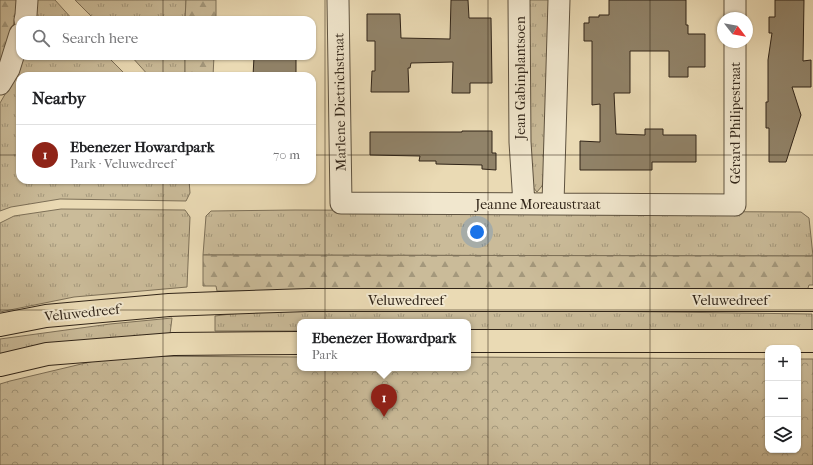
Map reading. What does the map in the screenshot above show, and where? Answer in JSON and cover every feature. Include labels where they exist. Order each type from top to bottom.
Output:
[{"type":"main road","name":"Veluwedreef","points":[[0,325],[46,316],[169,305],[308,300],[813,300]]},
{"type":"main road","points":[[471,342],[812,341]]},
{"type":"main road","points":[[0,365],[47,354],[173,344],[297,343]]},
{"type":"street","points":[[26,16],[27,0]]},
{"type":"street","name":"Marlene Dietrichstraat","points":[[338,0],[341,203]]},
{"type":"street","name":"Jean Gabinplantsoen","points":[[519,0],[520,142],[524,204]]},
{"type":"street","points":[[553,203],[559,0]]},
{"type":"street","points":[[735,0],[735,12]]},
{"type":"street","points":[[0,84],[9,69],[16,47]]},
{"type":"street","name":"Gérard Philipestraat","points":[[735,48],[735,205]]},
{"type":"street","name":"Jeanne Moreaustraat","points":[[341,203],[735,205]]},
{"type":"green space","points":[[0,0],[18,0],[18,2],[10,41],[0,67]]},
{"type":"green space","points":[[35,0],[55,0],[69,16],[33,16]]},
{"type":"green space","points":[[75,0],[186,0],[185,16],[91,16]]},
{"type":"green space","points":[[186,0],[216,0],[216,16],[185,16]]},
{"type":"green space","points":[[527,0],[550,0],[544,179],[542,186],[537,192],[532,186],[531,180]]},
{"type":"green space","points":[[21,60],[111,60],[123,72],[16,72]]},
{"type":"green space","points":[[135,60],[185,60],[185,72],[145,72]]},
{"type":"green space","points":[[185,60],[214,60],[213,72],[185,72]]},
{"type":"green space","points":[[16,73],[16,184],[189,184],[190,193],[186,201],[60,199],[11,207],[0,211],[0,103]]},
{"type":"green space","points":[[61,209],[185,210],[190,217],[187,287],[74,297],[0,312],[0,223],[14,216]]},
{"type":"green space","points":[[211,211],[801,212],[809,218],[813,256],[203,255],[206,216]]},
{"type":"green space","points":[[203,255],[813,256],[813,285],[809,285],[807,291],[217,291],[216,286],[203,286]]},
{"type":"green space","points":[[288,307],[812,314],[812,331],[471,331],[471,319],[297,319],[297,331],[215,331],[215,316]]},
{"type":"green space","points":[[172,318],[170,334],[0,356],[0,339],[110,324]]},
{"type":"green space","points":[[115,356],[297,357],[297,371],[471,371],[471,357],[765,359],[765,453],[801,453],[801,359],[813,359],[813,465],[0,465],[0,384]]},
{"type":"building","points":[[451,0],[468,0],[469,18],[491,18],[492,83],[470,83],[470,93],[452,93],[453,62],[411,63],[410,68],[408,68],[409,92],[371,92],[372,71],[375,71],[375,41],[367,41],[367,14],[400,14],[401,38],[450,39]]},
{"type":"building","points":[[609,0],[686,0],[686,25],[688,25],[688,34],[705,34],[705,67],[688,67],[688,77],[669,77],[669,51],[630,51],[630,93],[614,93],[616,134],[645,135],[645,129],[663,129],[663,135],[696,135],[696,162],[652,162],[652,170],[580,170],[580,141],[600,142],[600,104],[592,105],[592,41],[584,41],[584,23],[589,23],[589,17],[609,15]]},
{"type":"building","points":[[775,0],[804,0],[803,61],[811,60],[811,87],[792,87],[801,115],[786,162],[769,162],[769,128],[766,128],[766,102],[768,102],[768,60],[772,33],[769,33],[769,17],[775,17]]},
{"type":"building","points":[[254,60],[296,60],[296,72],[253,72]]},
{"type":"building","points":[[492,131],[492,153],[496,153],[496,170],[482,169],[482,165],[436,164],[436,161],[419,161],[420,156],[370,155],[370,132]]},
{"type":"place","name":"Ebenezer Howardpark","points":[[384,417]]}]
